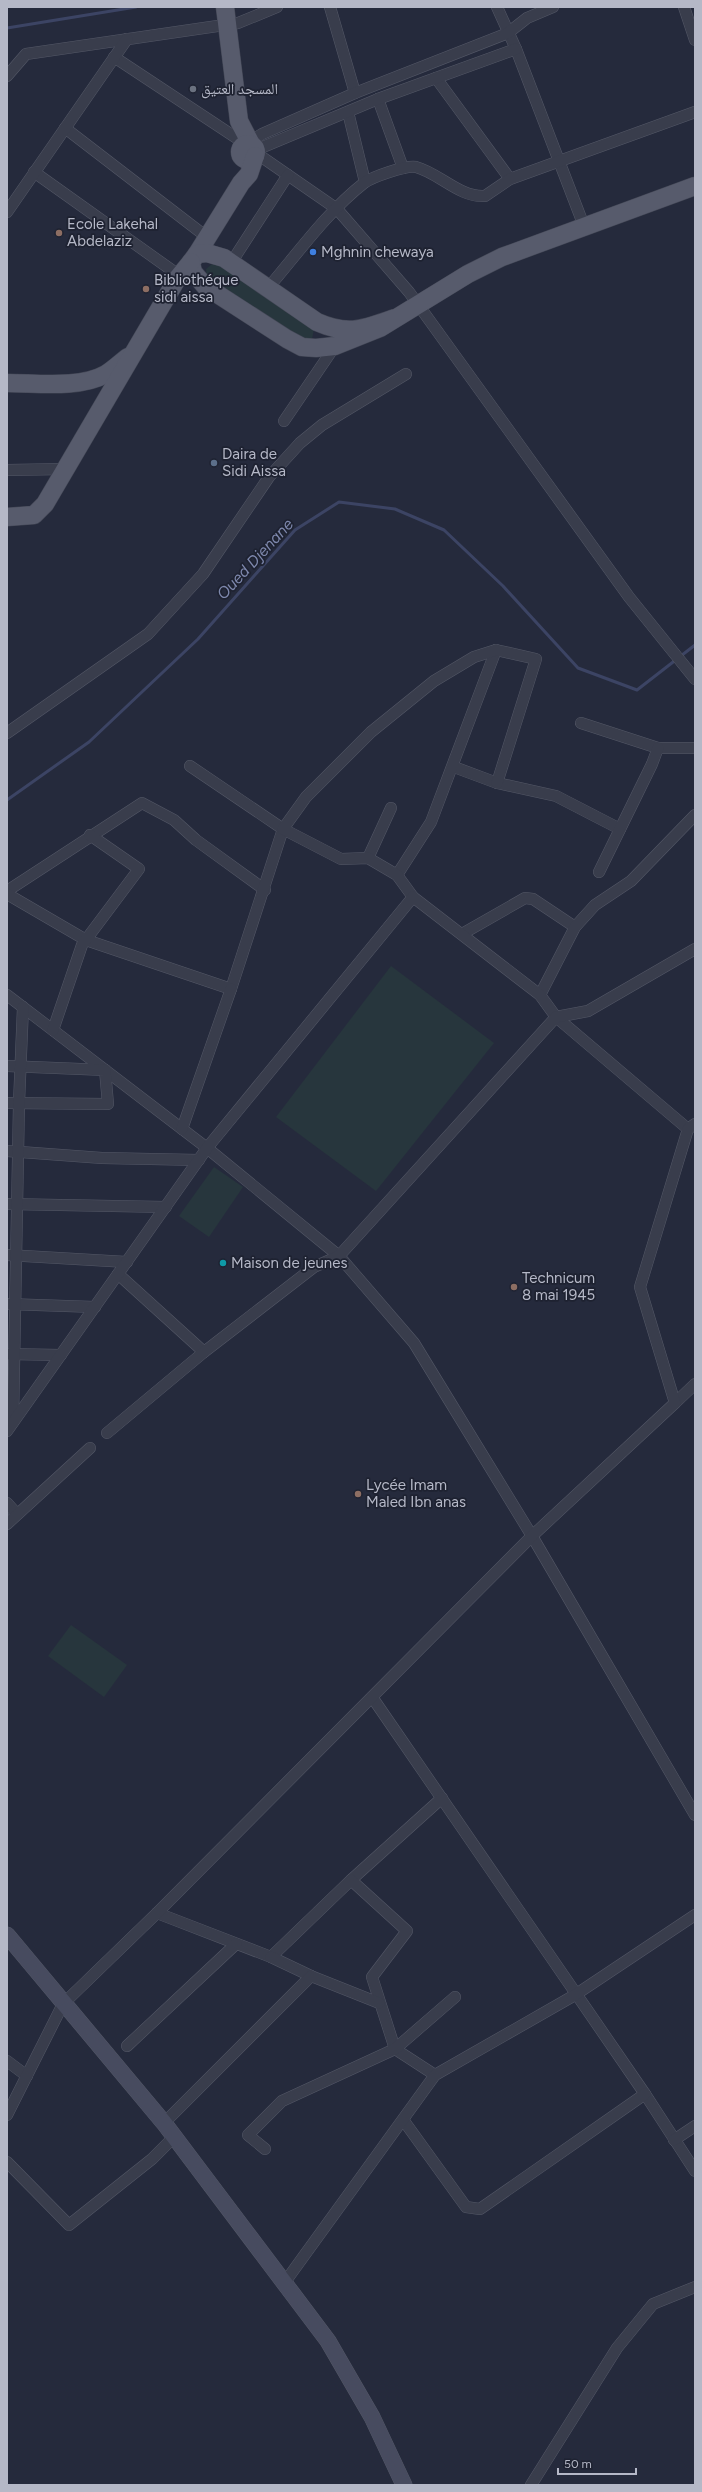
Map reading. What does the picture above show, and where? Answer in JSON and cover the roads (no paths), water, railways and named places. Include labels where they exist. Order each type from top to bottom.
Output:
[{"type":"main road","points":[[7,517],[34,515],[45,504],[167,297],[208,238],[241,183],[249,174],[248,143],[226,16]]},
{"type":"main road","points":[[189,264],[193,272],[205,286],[302,347],[316,348],[335,346],[360,338],[468,274],[502,257],[695,186]]},
{"type":"main road","points":[[223,213],[215,240],[216,248],[227,260],[317,322],[334,330],[353,331],[394,318]]},
{"type":"main road","points":[[189,264],[211,254],[227,260]]},
{"type":"main road","points":[[167,297],[179,288],[194,284],[205,286]]},
{"type":"main road","points":[[302,347],[313,344],[317,339],[319,328],[317,322]]},
{"type":"main road","points":[[7,383],[70,382],[90,380],[105,374],[135,352]]},
{"type":"main road","points":[[7,1936],[164,2123],[328,2341],[372,2417],[404,2485]]},
{"type":"street","points":[[7,76],[26,54],[127,39],[226,16],[238,22],[277,7]]},
{"type":"street","points":[[330,7],[355,93]]},
{"type":"street","points":[[497,7],[516,50],[584,226]]},
{"type":"street","points":[[248,143],[355,93],[508,33],[527,18],[553,7]]},
{"type":"street","points":[[684,7],[694,33]]},
{"type":"street","points":[[7,212],[127,39]]},
{"type":"street","points":[[248,143],[348,112],[378,99],[516,50]]},
{"type":"street","points":[[114,57],[248,143],[288,175],[337,209],[418,304],[528,460],[695,679]]},
{"type":"street","points":[[436,78],[510,179]]},
{"type":"street","points":[[378,99],[403,168]]},
{"type":"street","points":[[348,112],[365,182]]},
{"type":"street","points":[[268,288],[337,209],[365,182],[403,168],[416,167],[479,197],[485,196],[510,179],[695,112]]},
{"type":"street","points":[[65,128],[208,238]]},
{"type":"street","points":[[34,172],[189,264]]},
{"type":"street","points":[[227,260],[288,175]]},
{"type":"street","points":[[284,421],[335,346]]},
{"type":"street","points":[[7,733],[148,634],[203,574],[269,477],[300,443],[322,425],[406,374]]},
{"type":"street","points":[[7,470],[66,469]]},
{"type":"street","points":[[397,875],[431,822],[454,767],[478,703],[487,670],[496,650]]},
{"type":"street","points":[[182,1129],[265,890],[283,829],[306,797],[371,732],[434,681],[474,658],[496,650],[536,659],[497,783]]},
{"type":"street","points":[[581,723],[658,748],[695,748]]},
{"type":"street","points":[[599,872],[652,764],[658,748]]},
{"type":"street","points":[[190,766],[283,829],[341,859],[368,858],[397,875],[412,897],[462,934],[540,996],[556,1017],[692,1127],[640,1287],[675,1402]]},
{"type":"street","points":[[454,767],[497,783],[556,796],[620,829]]},
{"type":"street","points":[[7,891],[90,835],[142,803],[174,820],[196,840],[265,890]]},
{"type":"street","points":[[368,858],[391,808]]},
{"type":"street","points":[[540,996],[575,927],[595,905],[631,881],[695,815]]},
{"type":"street","points":[[53,1030],[82,945],[139,869],[90,835]]},
{"type":"street","points":[[7,894],[86,940],[231,988]]},
{"type":"street","points":[[10,1427],[207,1148],[412,897]]},
{"type":"street","points":[[462,934],[525,898],[533,899],[575,927]]},
{"type":"street","points":[[107,1433],[204,1352],[314,1267],[339,1256],[556,1017],[588,1011],[695,949]]},
{"type":"street","points":[[7,995],[207,1148],[339,1256],[414,1343],[532,1536],[695,1815]]},
{"type":"street","points":[[10,1427],[12,1151],[18,1103],[23,1007]]},
{"type":"street","points":[[7,1066],[105,1070]]},
{"type":"street","points":[[7,1103],[108,1104],[105,1070]]},
{"type":"street","points":[[12,1151],[102,1158],[199,1160]]},
{"type":"street","points":[[12,1204],[166,1207]]},
{"type":"street","points":[[11,1255],[127,1262]]},
{"type":"street","points":[[118,1274],[204,1352]]},
{"type":"street","points":[[11,1304],[95,1307]]},
{"type":"street","points":[[11,1354],[61,1355]]},
{"type":"street","points":[[7,2115],[63,2004],[157,1913],[532,1536],[675,1402],[694,1387]]},
{"type":"street","points":[[7,1524],[90,1448]]},
{"type":"street","points":[[7,1503],[18,1514]]},
{"type":"street","points":[[372,1697],[575,1996],[645,2094],[695,2172]]},
{"type":"street","points":[[271,1957],[351,1880],[442,1798]]},
{"type":"street","points":[[351,1880],[407,1931],[372,1977],[379,2003],[395,2049],[435,2075]]},
{"type":"street","points":[[157,1913],[271,1957],[311,1976],[379,2003]]},
{"type":"street","points":[[285,2282],[404,2121],[435,2075],[575,1996],[695,1915]]},
{"type":"street","points":[[127,2046],[236,1944]]},
{"type":"street","points":[[164,2123],[311,1976]]},
{"type":"street","points":[[265,2149],[248,2135],[282,2101],[395,2049],[455,1997]]},
{"type":"street","points":[[7,2061],[27,2076]]},
{"type":"street","points":[[404,2121],[466,2207],[480,2209],[645,2094]]},
{"type":"street","points":[[674,2140],[695,2126]]},
{"type":"street","points":[[7,2162],[69,2225],[152,2159],[174,2137]]},
{"type":"street","points":[[531,2485],[617,2348],[653,2304],[695,2287]]},
{"type":"waterway","points":[[7,28],[136,7]]},
{"type":"waterway","name":"Oued Djenane","points":[[7,800],[89,742],[198,639],[295,530],[339,502],[395,509],[444,530],[503,586],[578,668],[637,690],[695,645]]},
{"type":"place","name":"المسجد العتيق","points":[[193,89]]},
{"type":"place","name":"Ecole Lakehal Abdelaziz","points":[[59,233]]},
{"type":"place","name":"Mghnin chewaya","points":[[313,252]]},
{"type":"place","name":"Bibliothéque sidi aissa","points":[[146,289]]},
{"type":"place","name":"Daira de Sidi Aissa","points":[[214,463]]},
{"type":"place","name":"Maison de jeunes","points":[[223,1263]]},
{"type":"place","name":"Technicum 8 mai 1945","points":[[514,1287]]},
{"type":"place","name":"Lycée Imam Maled Ibn anas","points":[[358,1494]]}]
